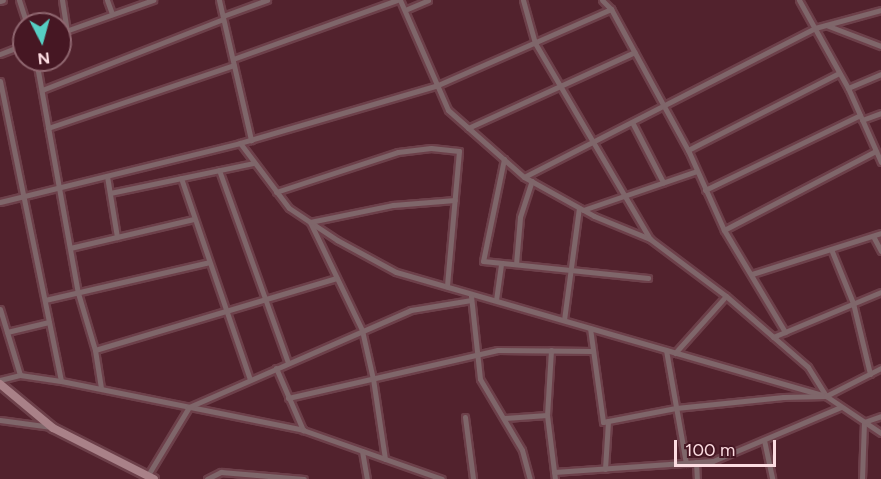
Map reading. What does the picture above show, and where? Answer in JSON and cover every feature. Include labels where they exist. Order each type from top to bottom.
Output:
[{"type":"street","points":[[108,0],[112,15]]},
{"type":"street","points":[[219,0],[251,140]]},
{"type":"street","points":[[42,90],[267,0]]},
{"type":"street","points":[[48,128],[398,0],[405,10],[448,110],[532,182],[581,209],[650,239],[726,296],[808,367],[826,396]]},
{"type":"street","points":[[405,10],[428,0]]},
{"type":"street","points":[[523,0],[535,43],[650,239]]},
{"type":"street","points":[[602,0],[611,9],[688,150],[724,230],[785,332]]},
{"type":"street","points":[[799,0],[848,88],[881,162]]},
{"type":"street","points":[[72,29],[149,1]]},
{"type":"street","points":[[0,202],[240,143],[438,85],[611,9]]},
{"type":"street","points":[[525,177],[591,141],[664,107],[815,28],[881,10]]},
{"type":"street","points":[[826,25],[881,46]]},
{"type":"street","points":[[468,128],[635,52]]},
{"type":"street","points":[[38,72],[78,293],[95,350],[101,389]]},
{"type":"street","points":[[688,150],[839,73]]},
{"type":"street","points":[[848,88],[881,74]]},
{"type":"street","points":[[0,81],[3,109],[61,381]]},
{"type":"street","points":[[705,190],[861,118],[881,113]]},
{"type":"street","points":[[632,122],[663,182]]},
{"type":"street","points":[[240,143],[289,208],[337,240],[396,272],[447,286],[471,296],[495,300],[826,396],[881,433]]},
{"type":"street","points":[[276,192],[398,152],[431,148],[459,151],[447,286]]},
{"type":"street","points":[[724,230],[876,152]]},
{"type":"street","points":[[504,159],[483,261],[648,278]]},
{"type":"street","points":[[110,193],[253,163]]},
{"type":"street","points":[[219,170],[288,363]]},
{"type":"street","points":[[581,209],[697,171]]},
{"type":"street","points":[[106,176],[117,237]]},
{"type":"street","points":[[181,178],[250,380]]},
{"type":"street","points":[[516,264],[520,217],[532,182]]},
{"type":"street","points":[[310,222],[393,205],[455,200]]},
{"type":"street","points":[[564,320],[581,209]]},
{"type":"street","points":[[70,248],[195,219]]},
{"type":"street","points":[[310,222],[362,330],[373,379],[385,459]]},
{"type":"street","points":[[752,274],[881,233]]},
{"type":"street","points":[[873,236],[881,252]]},
{"type":"street","points":[[831,249],[853,303],[870,374]]},
{"type":"street","points":[[45,300],[209,262]]},
{"type":"street","points":[[495,300],[501,263]]},
{"type":"street","points":[[95,350],[337,278]]},
{"type":"street","points":[[773,337],[881,292]]},
{"type":"street","points":[[442,479],[428,477],[303,430],[189,407],[101,389],[61,381],[20,375],[0,382],[53,428],[151,477],[189,407],[411,310],[471,296]]},
{"type":"street","points":[[471,296],[480,379],[522,450],[530,479]]},
{"type":"street","points":[[675,353],[726,296]]},
{"type":"street","points":[[0,309],[20,375]]},
{"type":"street","points":[[7,332],[49,322]]},
{"type":"street","points":[[590,328],[603,422],[676,408],[783,397],[826,396],[881,368]]},
{"type":"street","points":[[288,398],[498,350],[593,351]]},
{"type":"street","points":[[666,350],[686,463]]},
{"type":"street","points":[[551,351],[547,415],[554,476],[605,469],[713,461],[842,407]]},
{"type":"street","points":[[276,368],[303,430]]},
{"type":"street","points":[[505,418],[547,415]]},
{"type":"street","points":[[864,422],[881,416]]},
{"type":"street","points":[[465,417],[473,479]]},
{"type":"street","points":[[0,420],[53,428]]},
{"type":"street","points":[[605,469],[608,421]]},
{"type":"street","points":[[860,479],[864,422]]},
{"type":"street","points":[[764,440],[772,479]]},
{"type":"street","points":[[362,451],[367,479]]},
{"type":"street","points":[[696,462],[697,479]]},
{"type":"street","points":[[207,479],[220,472],[304,479]]}]
